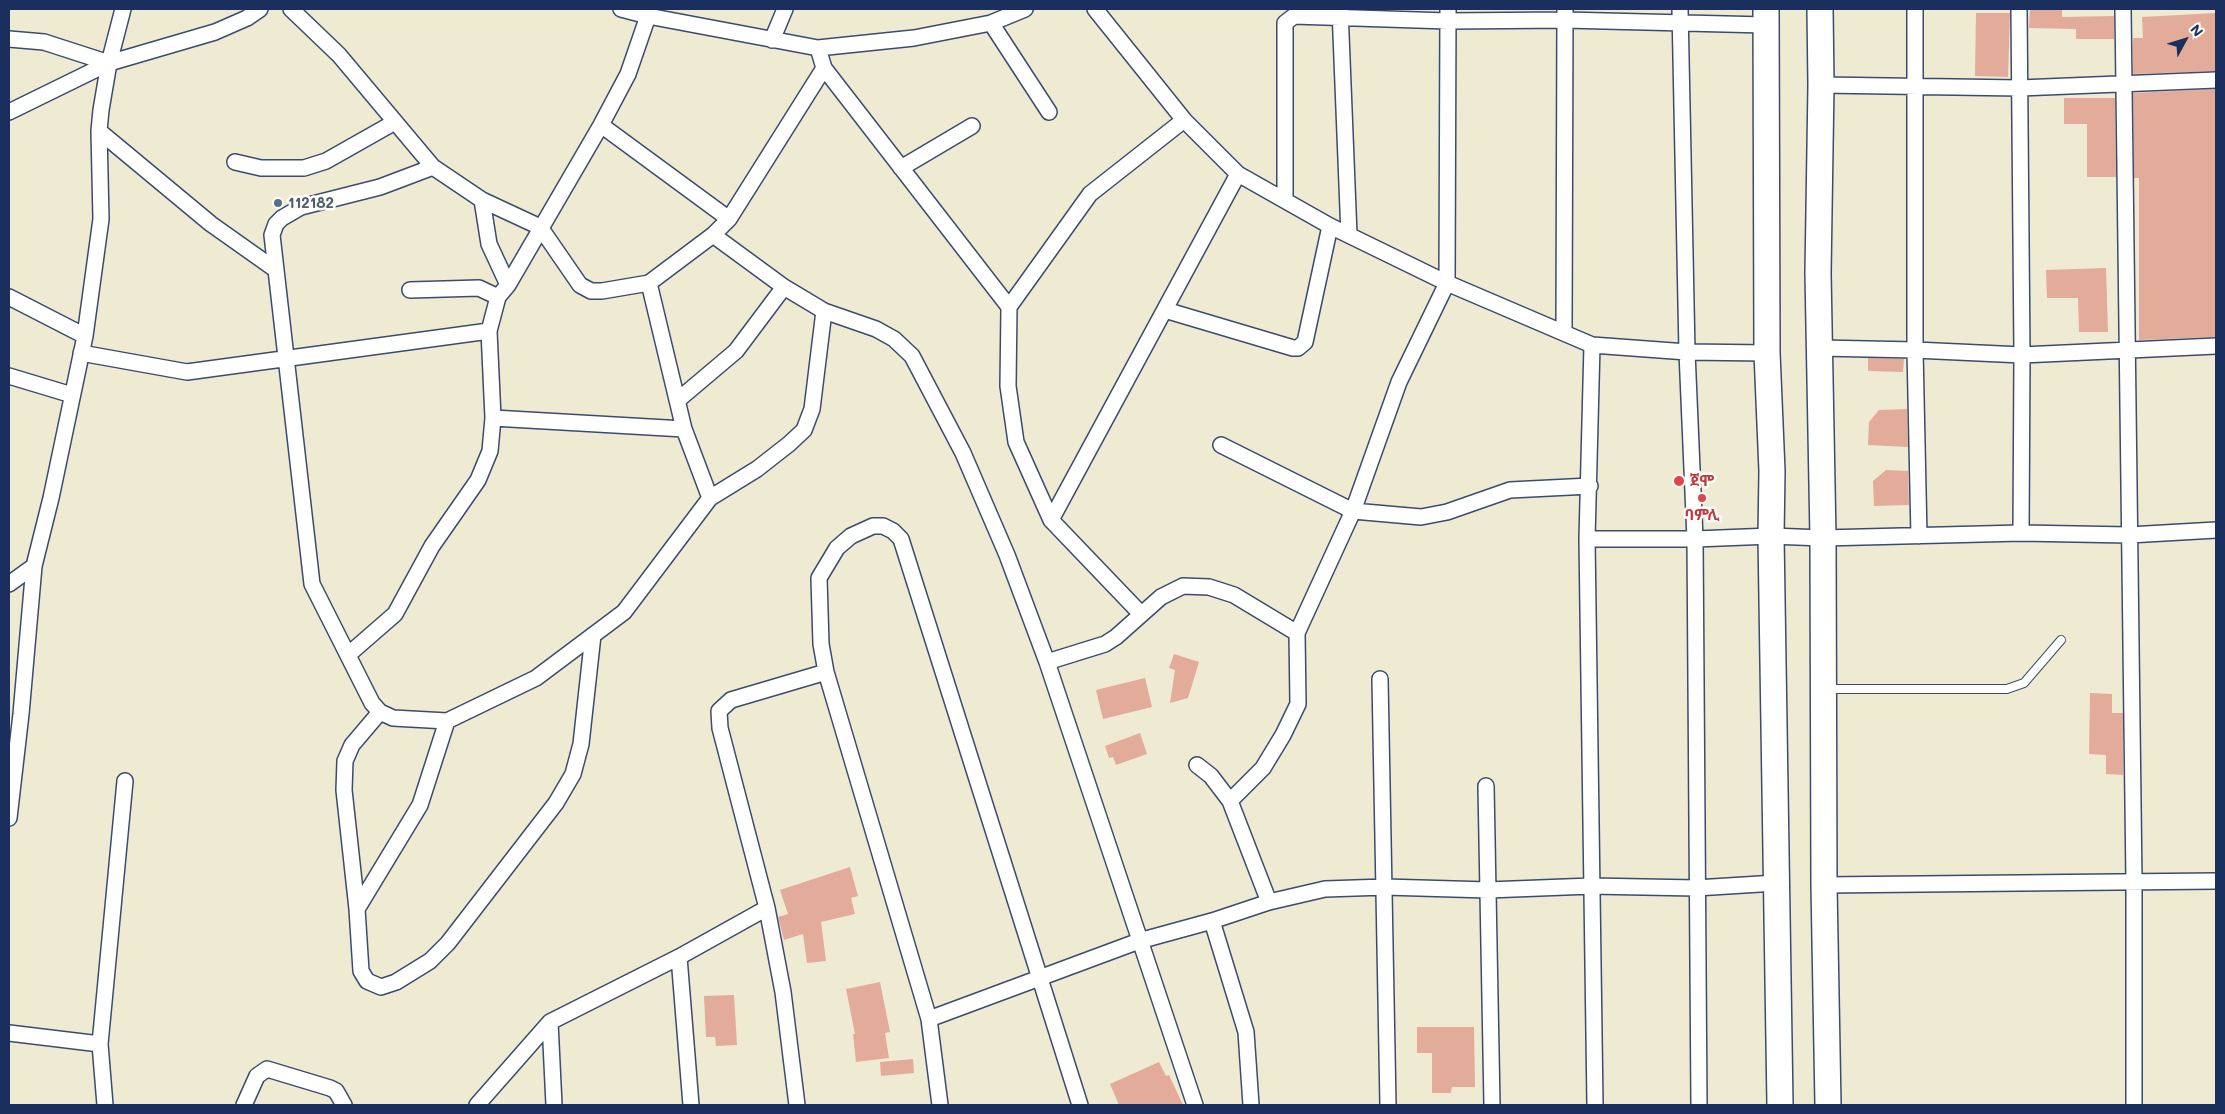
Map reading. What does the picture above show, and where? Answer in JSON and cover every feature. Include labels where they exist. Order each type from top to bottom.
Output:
[{"type":"highway","points":[[1820,9],[1821,85],[1818,273],[1823,538],[1824,885],[1828,1105]]},
{"type":"highway","points":[[1766,17],[1767,353],[1772,471],[1771,536],[1780,1105]]},
{"type":"street","points":[[9,818],[21,714],[34,566],[51,498],[85,336],[100,219],[99,131],[108,63],[123,9]]},
{"type":"street","points":[[9,112],[108,63],[215,32],[247,18],[260,9]]},
{"type":"street","points":[[291,9],[340,55],[433,166],[482,200],[540,226],[580,285],[591,291],[602,292],[649,282],[713,235],[729,219],[824,68]]},
{"type":"street","points":[[621,9],[648,16],[818,48],[914,38],[992,23],[1025,9]]},
{"type":"street","points":[[772,40],[785,9]]},
{"type":"street","points":[[1095,9],[1184,120],[1238,174],[1330,226],[1447,283],[1592,345],[1687,352],[1767,353]]},
{"type":"street","points":[[1915,9],[1915,350],[1919,536]]},
{"type":"street","points":[[2019,9],[2022,355],[2021,533]]},
{"type":"street","points":[[2123,9],[2134,881],[2134,1105]]},
{"type":"street","points":[[1340,13],[1349,235]]},
{"type":"street","points":[[1285,200],[1285,24],[1294,16],[1340,13],[1766,17]]},
{"type":"street","points":[[1230,800],[1263,768],[1283,735],[1298,704],[1297,633],[1352,511],[1399,382],[1447,283],[1448,15]]},
{"type":"street","points":[[1564,332],[1565,15]]},
{"type":"street","points":[[1680,15],[1687,352],[1695,539],[1699,1105]]},
{"type":"street","points":[[348,654],[395,614],[401,606],[432,546],[478,480],[490,451],[493,418],[490,331],[498,297],[508,285],[540,226],[601,125],[628,74],[648,16]]},
{"type":"street","points":[[992,23],[1049,112]]},
{"type":"street","points":[[9,39],[44,42],[108,63]]},
{"type":"street","points":[[818,48],[824,68],[1009,307]]},
{"type":"street","points":[[1821,85],[1916,88],[2020,88],[2216,80]]},
{"type":"street","points":[[1141,614],[1052,520],[1016,442],[1008,386],[1009,307],[1090,194],[1184,120]]},
{"type":"street","points":[[235,162],[261,168],[304,168],[326,161],[395,122]]},
{"type":"street","points":[[601,125],[729,219]]},
{"type":"street","points":[[901,168],[972,126]]},
{"type":"street","points":[[99,131],[211,224],[276,270]]},
{"type":"street","points":[[433,166],[380,188],[301,207],[282,218],[276,224],[272,235],[312,584],[372,703],[380,712],[393,718],[447,720],[536,678],[624,612],[710,498],[757,469],[804,430],[812,409],[824,311]]},
{"type":"street","points":[[1052,520],[1238,174]]},
{"type":"street","points":[[482,200],[489,244],[508,285]]},
{"type":"street","points":[[1165,310],[1298,348],[1305,342],[1330,226]]},
{"type":"street","points":[[713,235],[784,287],[824,311],[888,336],[912,356],[963,453],[1007,555],[1047,662],[1195,1105]]},
{"type":"street","points":[[649,282],[684,429],[710,498]]},
{"type":"street","points":[[678,400],[736,351],[784,287]]},
{"type":"street","points":[[410,290],[479,288],[498,297]]},
{"type":"street","points":[[9,297],[85,336]]},
{"type":"street","points":[[81,353],[187,372],[490,331]]},
{"type":"street","points":[[1592,345],[1590,486],[1587,539],[1595,1105]]},
{"type":"street","points":[[1820,348],[2022,355],[2216,346]]},
{"type":"street","points":[[9,376],[72,395]]},
{"type":"street","points":[[493,418],[684,429]]},
{"type":"street","points":[[1220,445],[1352,511],[1421,517],[1447,512],[1510,490],[1590,486]]},
{"type":"street","points":[[940,1105],[930,1019],[826,672],[820,644],[820,578],[837,548],[851,536],[873,526],[883,526],[893,530],[901,539],[1080,1105]]},
{"type":"street","points":[[1587,539],[1695,539],[1771,536],[1823,538],[2021,533],[2129,535],[2216,530]]},
{"type":"street","points":[[9,584],[34,566]]},
{"type":"street","points":[[1047,662],[1105,644],[1116,638],[1161,597],[1183,586],[1208,587],[1234,595],[1297,633]]},
{"type":"street","points":[[380,712],[352,745],[345,761],[344,790],[358,909],[361,971],[367,982],[381,987],[396,982],[430,961],[448,943],[556,804],[574,774],[581,744],[593,635]]},
{"type":"street","points":[[796,1105],[783,992],[767,908],[720,728],[719,711],[731,700],[826,672]]},
{"type":"street","points":[[1380,679],[1388,1105]]},
{"type":"street","points":[[358,909],[420,805],[447,720]]},
{"type":"street","points":[[1197,765],[1211,776],[1230,800],[1269,902]]},
{"type":"street","points":[[105,1105],[100,1044],[125,780]]},
{"type":"street","points":[[1486,786],[1492,1105]]},
{"type":"street","points":[[1824,885],[2216,880]]},
{"type":"street","points":[[930,1019],[1139,941],[1212,921],[1269,902],[1325,889],[1385,887],[1488,890],[1591,886],[1696,888],[1776,883]]},
{"type":"street","points":[[477,1105],[550,1022],[679,957],[767,908]]},
{"type":"street","points":[[1212,921],[1246,1032],[1251,1105]]},
{"type":"street","points":[[679,957],[692,1105]]},
{"type":"street","points":[[550,1022],[554,1105]]},
{"type":"street","points":[[9,1034],[100,1044]]},
{"type":"street","points":[[244,1105],[257,1076],[267,1069],[330,1088],[336,1091],[344,1105]]},
{"type":"lane","points":[[1823,688],[2007,689],[2024,683],[2061,640]]},
{"type":"building","points":[[2030,9],[2062,10],[2062,17],[2114,16],[2114,39],[2076,39],[2076,29],[2029,28]]},
{"type":"building","points":[[1976,13],[2010,13],[2008,77],[1975,76]]},
{"type":"building","points":[[2216,13],[2216,71],[2133,74],[2133,38],[2143,38],[2142,17]]},
{"type":"building","points":[[2216,89],[2216,337],[2139,340],[2139,178],[2134,178],[2133,93]]},
{"type":"building","points":[[2064,98],[2115,98],[2116,177],[2087,177],[2087,124],[2064,124]]},
{"type":"building","points":[[2106,268],[2108,332],[2079,332],[2078,298],[2047,298],[2046,270]]},
{"type":"building","points":[[1868,358],[1904,359],[1903,372],[1868,371]]},
{"type":"building","points":[[1907,409],[1908,447],[1868,445],[1869,422],[1879,410]]},
{"type":"building","points":[[1886,470],[1908,471],[1909,505],[1874,506],[1873,481]]},
{"type":"building","points":[[1174,654],[1199,662],[1188,698],[1170,703],[1175,670],[1169,668]]},
{"type":"building","points":[[1145,678],[1152,707],[1103,719],[1096,690]]},
{"type":"building","points":[[2090,693],[2112,694],[2112,713],[2123,713],[2123,775],[2106,774],[2106,755],[2089,754]]},
{"type":"building","points":[[1140,733],[1147,754],[1116,765],[1113,757],[1109,758],[1105,746]]},
{"type":"building","points":[[850,867],[858,896],[851,898],[855,914],[821,922],[826,961],[807,963],[803,934],[784,940],[778,917],[788,914],[780,890]]},
{"type":"building","points":[[880,982],[890,1032],[885,1033],[889,1058],[856,1062],[853,1034],[855,1034],[846,989]]},
{"type":"building","points":[[734,995],[737,1045],[716,1046],[715,1037],[706,1037],[704,996]]},
{"type":"building","points":[[1417,1027],[1474,1027],[1475,1087],[1452,1087],[1451,1093],[1432,1093],[1432,1053],[1417,1053]]},
{"type":"building","points":[[913,1059],[914,1073],[881,1076],[880,1062]]},
{"type":"building","points":[[1159,1062],[1166,1076],[1169,1075],[1183,1105],[1119,1105],[1110,1084]]},
{"type":"place","name":"112182","points":[[278,203]]},
{"type":"place","name":"ጀሞ","points":[[1679,481]]},
{"type":"place","name":"ባምሊ","points":[[1702,498]]}]
